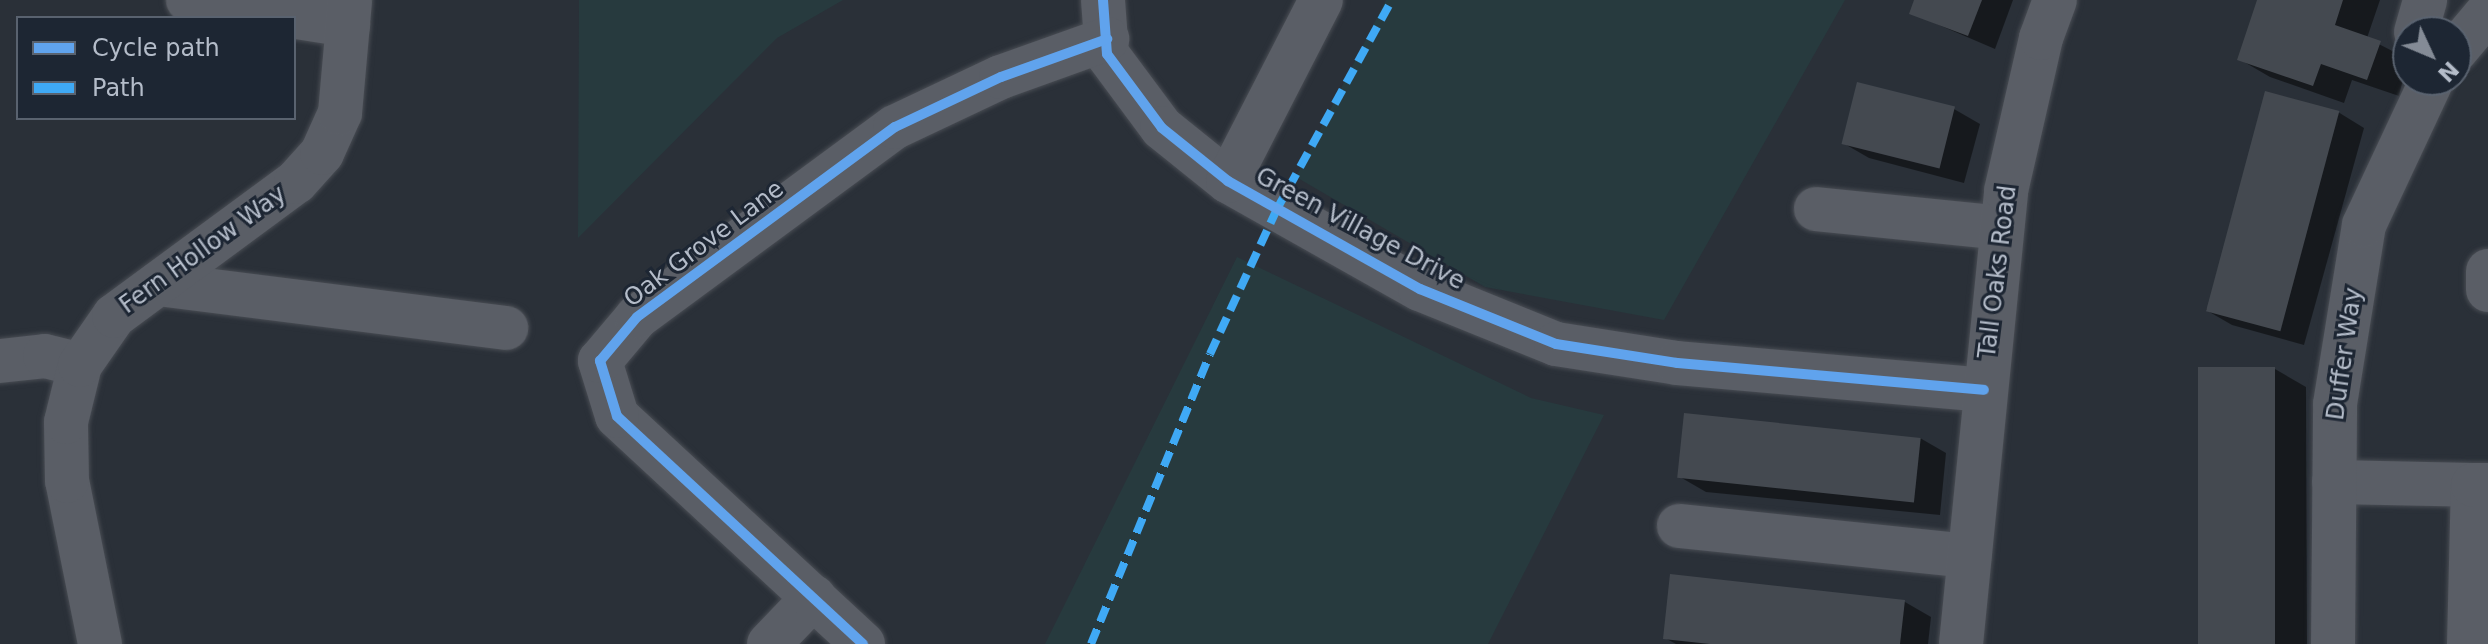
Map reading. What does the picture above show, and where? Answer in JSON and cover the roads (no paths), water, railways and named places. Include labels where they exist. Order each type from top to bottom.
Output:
[{"type":"street","points":[[188,0],[349,12]]},
{"type":"street","points":[[1228,181],[1321,0]]},
{"type":"street","name":"Tall Oaks Road","points":[[1961,644],[2002,228],[2041,38],[2055,0]]},
{"type":"street","name":"Fern Hollow Way","points":[[100,644],[67,481],[66,422],[80,365],[114,316],[296,182],[322,153],[340,113],[349,12]]},
{"type":"street","points":[[2472,31],[2488,12]]},
{"type":"street","name":"Green Village Drive","points":[[1105,20],[1107,54],[1162,128],[1228,181],[1420,289],[1556,344],[1677,363],[1984,390]]},
{"type":"street","name":"Oak Grove Lane","points":[[863,644],[617,416],[600,361],[637,317],[895,127],[1001,77],[1105,20]]},
{"type":"street","name":"Duffer Way","points":[[2333,644],[2335,404],[2364,225],[2410,99]]},
{"type":"street","points":[[1816,209],[2002,228]]},
{"type":"street","points":[[2488,271],[2488,290]]},
{"type":"street","points":[[158,284],[506,328]]},
{"type":"street","points":[[0,361],[45,356],[80,365]]},
{"type":"street","points":[[2334,482],[2481,485],[2469,644]]},
{"type":"street","points":[[1679,526],[1969,556]]},
{"type":"street","points":[[769,644],[814,597]]}]
